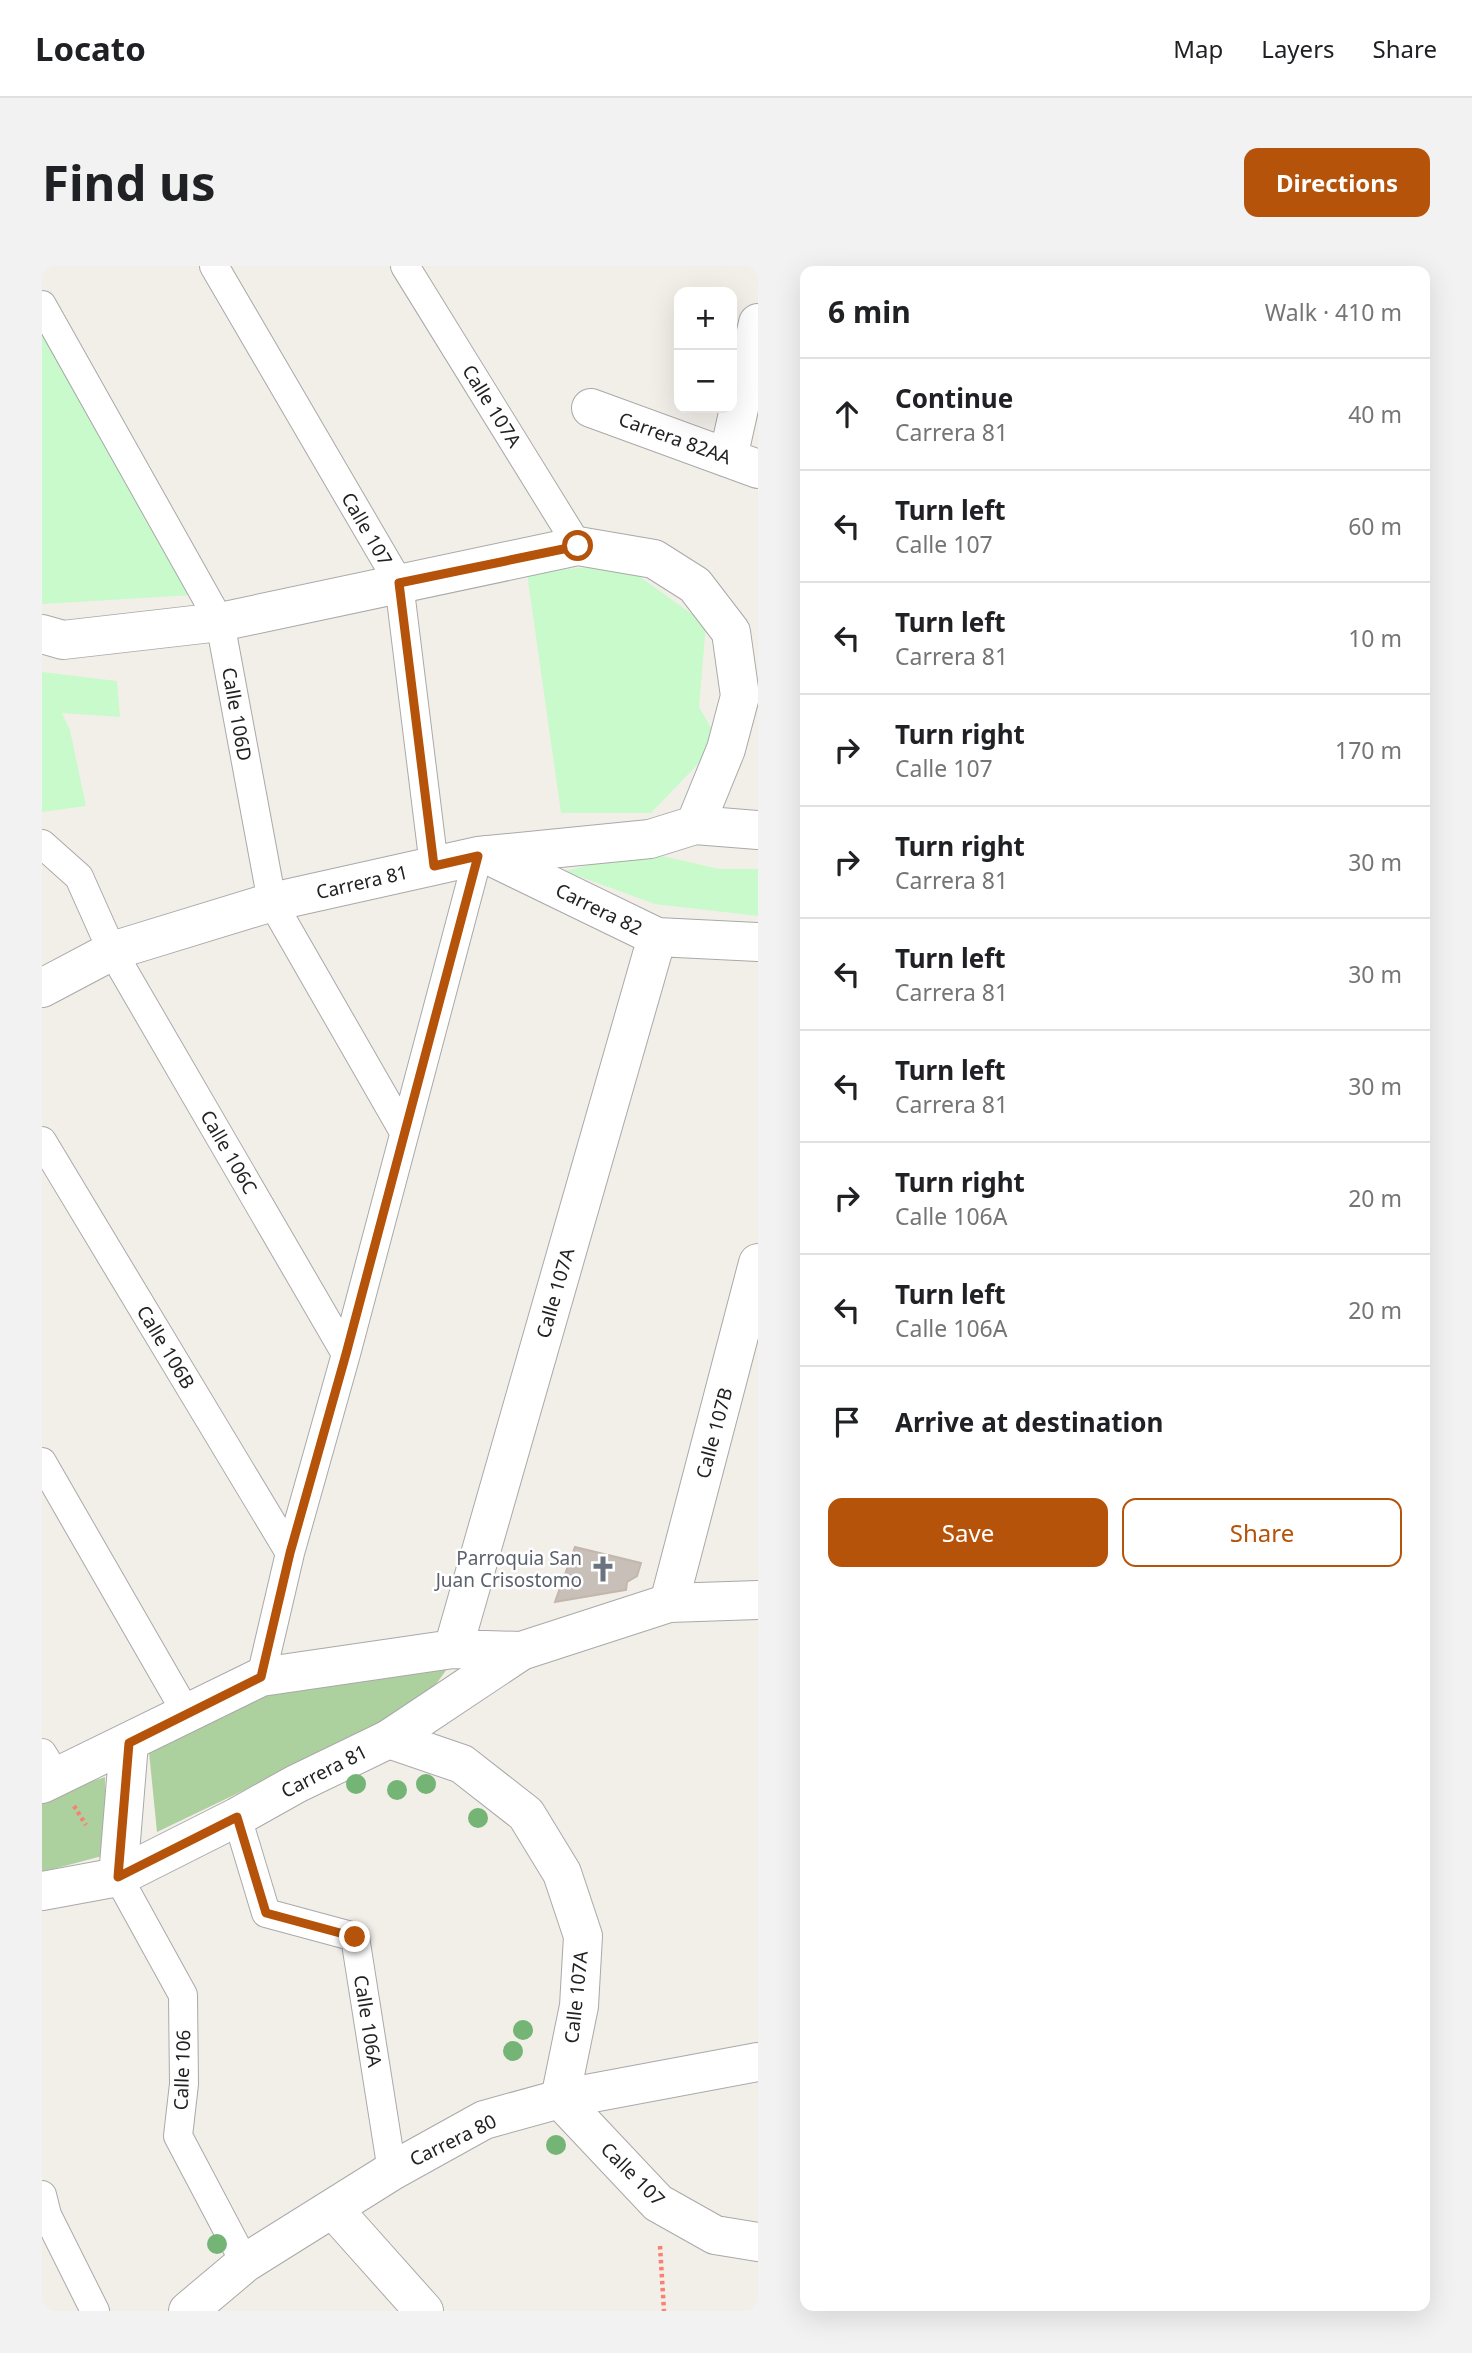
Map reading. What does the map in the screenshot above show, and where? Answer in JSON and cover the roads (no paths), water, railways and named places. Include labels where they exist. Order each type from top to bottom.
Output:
[{"type":"street","name":"Calle 107","points":[[214,266],[399,583],[434,866]]},
{"type":"street","name":"Calle 107A","points":[[405,266],[578,546]]},
{"type":"street","name":"Calle 106D","points":[[42,305],[220,622],[272,902],[404,1132]]},
{"type":"street","points":[[743,463],[758,323]]},
{"type":"street","name":"Carrera 82AA","points":[[591,408],[743,463]]},
{"type":"street","points":[[42,634],[63,640],[220,622],[578,546],[654,559],[695,585],[731,632],[740,696],[726,749],[695,825],[758,830]]},
{"type":"street","name":"Carrera 81","points":[[42,988],[111,951],[272,902],[483,856],[650,839],[695,825]]},
{"type":"street","points":[[42,844],[79,877],[111,951]]},
{"type":"street","points":[[261,1677],[290,1553],[404,1132],[483,856]]},
{"type":"street","name":"Carrera 82","points":[[483,856],[657,937],[758,942]]},
{"type":"street","name":"Calle 107A","points":[[453,1649],[657,937]]},
{"type":"street","name":"Calle 106C","points":[[111,951],[346,1354]]},
{"type":"street","name":"Calle 106B","points":[[42,1141],[290,1553]]},
{"type":"street","name":"Calle 107B","points":[[669,1603],[758,1263]]},
{"type":"street","points":[[42,1462],[187,1714]]},
{"type":"street","name":"Carrera 81","points":[[42,1891],[118,1877],[296,1784],[389,1739],[521,1651],[669,1603],[758,1600]]},
{"type":"street","name":"Carrera 81","points":[[47,1771],[129,1743],[261,1677],[453,1649],[521,1651]]},
{"type":"street","name":"Calle 107A","points":[[389,1739],[463,1764],[526,1814],[562,1873],[583,1936],[579,2006],[560,2099]]},
{"type":"street","points":[[118,1877],[129,1743]]},
{"type":"street","name":"Calle 106A","points":[[237,1817],[266,1913],[355,1937],[392,2171]]},
{"type":"street","name":"Calle 106","points":[[118,1877],[183,1995],[184,2084],[178,2136],[245,2263]]},
{"type":"street","name":"Carrera 80","points":[[188,2311],[245,2263],[392,2171],[484,2120],[560,2099],[758,2062]]},
{"type":"street","name":"Calle 107","points":[[560,2099],[658,2203],[715,2235],[758,2242]]},
{"type":"street","points":[[42,2195],[47,2215],[95,2311]]},
{"type":"street","points":[[333,2209],[424,2311]]},
{"type":"place","name":"Parroquia San Juan Crisostomo","points":[[603,1569]]}]
